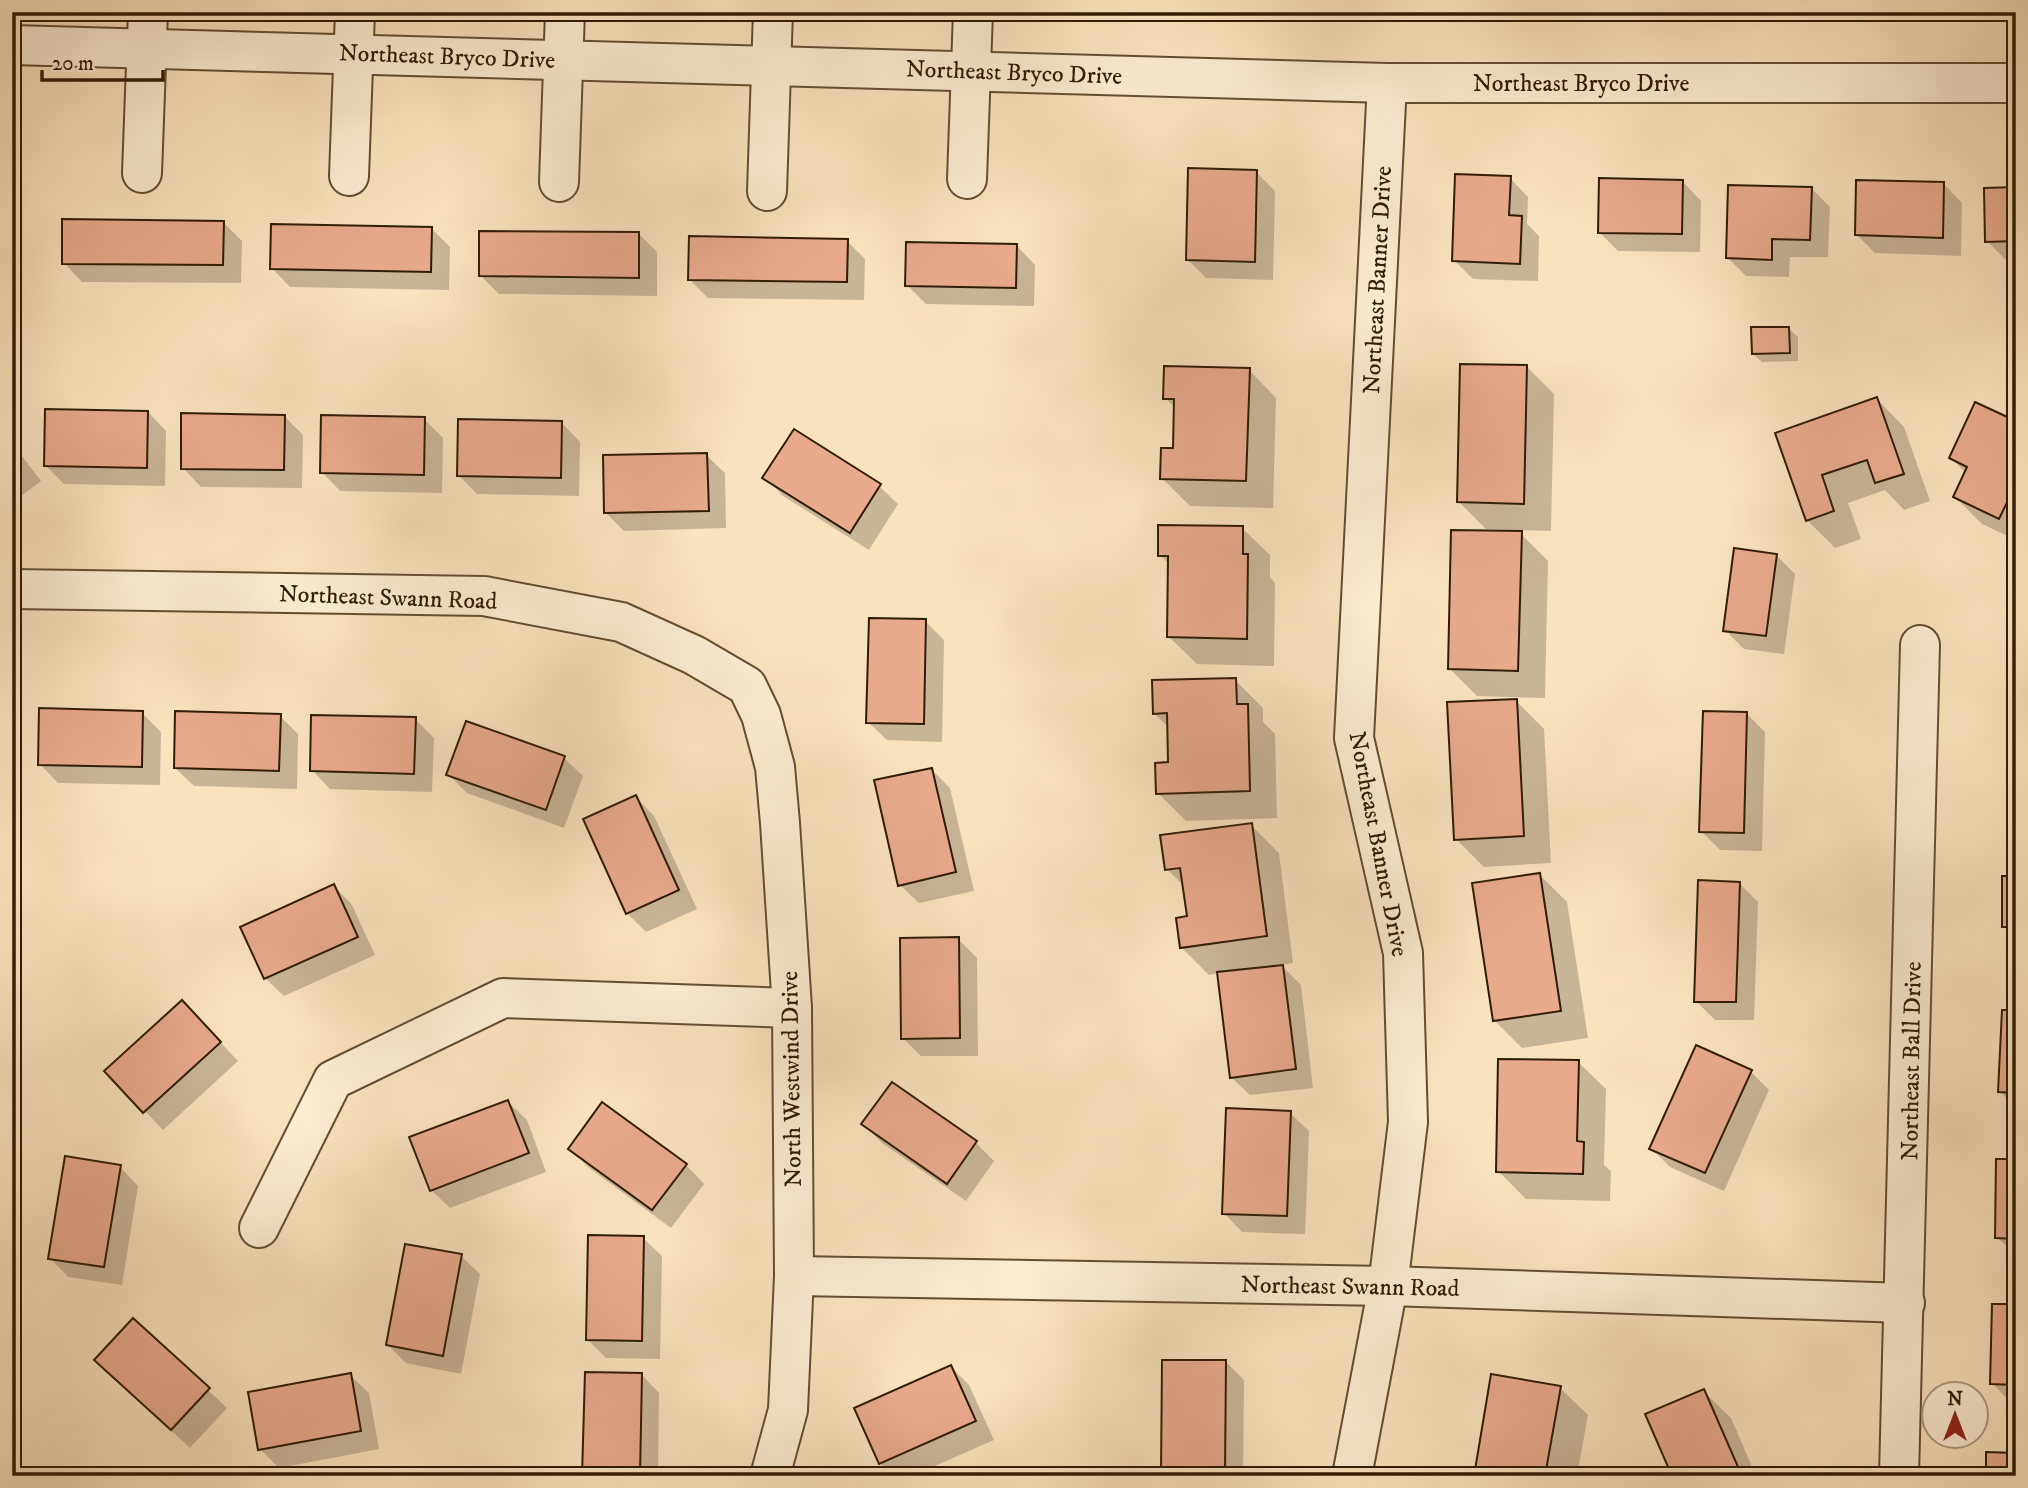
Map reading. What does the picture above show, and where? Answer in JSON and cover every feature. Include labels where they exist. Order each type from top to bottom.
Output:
[{"type":"street","points":[[349,176],[355,12]]},
{"type":"street","points":[[559,182],[565,12]]},
{"type":"street","points":[[767,191],[774,12]]},
{"type":"street","points":[[967,179],[974,12]]},
{"type":"street","points":[[142,173],[147,30]]},
{"type":"street","name":"Northeast Bryco Drive","points":[[12,45],[147,30],[354,54],[564,60],[1387,83],[2016,83]]},
{"type":"street","name":"Northeast Banner Drive","points":[[1352,1476],[1388,1286],[1408,1122],[1403,953],[1354,738],[1387,83]]},
{"type":"street","name":"Northeast Swann Road","points":[[12,589],[484,596],[621,622],[694,655],[747,686]]},
{"type":"street","name":"Northeast Ball Drive","points":[[1899,1476],[1920,645]]},
{"type":"street","name":"North Westwind Drive","points":[[747,686],[761,715],[775,767],[792,1008],[794,1276],[788,1410],[770,1476]]},
{"type":"street","points":[[259,1228],[333,1080],[503,998],[792,1008]]},
{"type":"street","name":"Northeast Swann Road","points":[[794,1276],[1388,1286],[1905,1303]]},
{"type":"building","points":[[1188,168],[1257,170],[1255,262],[1186,260]]},
{"type":"building","points":[[1455,174],[1511,176],[1509,215],[1522,216],[1520,264],[1452,261]]},
{"type":"building","points":[[1599,178],[1683,180],[1682,234],[1598,233]]},
{"type":"building","points":[[1856,180],[1944,182],[1943,238],[1855,235]]},
{"type":"building","points":[[1728,185],[1812,187],[1810,240],[1772,239],[1772,260],[1726,258]]},
{"type":"building","points":[[2016,187],[2016,241],[1985,242],[1984,188]]},
{"type":"building","points":[[62,219],[224,221],[223,265],[62,264]]},
{"type":"building","points":[[271,224],[432,227],[431,272],[270,269]]},
{"type":"building","points":[[479,231],[639,232],[639,278],[479,276]]},
{"type":"building","points":[[689,236],[848,239],[847,282],[688,280]]},
{"type":"building","points":[[906,242],[1017,244],[1016,288],[905,286]]},
{"type":"building","points":[[1751,327],[1789,327],[1790,353],[1752,354]]},
{"type":"building","points":[[1460,364],[1527,365],[1524,504],[1457,502]]},
{"type":"building","points":[[1164,366],[1250,368],[1246,481],[1160,479],[1161,448],[1173,448],[1174,399],[1163,399]]},
{"type":"building","points":[[1877,397],[1904,474],[1875,483],[1867,460],[1822,475],[1834,511],[1806,521],[1775,433]]},
{"type":"building","points":[[1975,402],[2016,421],[2016,491],[2013,490],[1999,519],[1953,497],[1967,467],[1949,458]]},
{"type":"building","points":[[45,409],[148,411],[147,468],[44,466]]},
{"type":"building","points":[[181,413],[285,415],[284,470],[181,469]]},
{"type":"building","points":[[321,415],[425,417],[424,475],[320,473]]},
{"type":"building","points":[[458,419],[562,421],[561,478],[457,476]]},
{"type":"building","points":[[794,429],[881,484],[850,533],[762,478]]},
{"type":"building","points":[[707,453],[709,511],[604,513],[603,455]]},
{"type":"building","points":[[1158,525],[1243,526],[1243,554],[1248,554],[1247,639],[1167,637],[1168,556],[1158,556]]},
{"type":"building","points":[[1451,530],[1522,531],[1518,671],[1448,669]]},
{"type":"building","points":[[1734,548],[1777,554],[1766,636],[1723,631]]},
{"type":"building","points":[[869,618],[926,619],[924,724],[866,723]]},
{"type":"building","points":[[1236,678],[1237,704],[1248,704],[1250,791],[1156,794],[1155,763],[1168,762],[1167,713],[1153,714],[1152,680]]},
{"type":"building","points":[[1517,699],[1524,836],[1454,840],[1447,702]]},
{"type":"building","points":[[39,708],[143,711],[142,767],[38,765]]},
{"type":"building","points":[[175,711],[281,714],[279,771],[174,768]]},
{"type":"building","points":[[1703,711],[1747,712],[1744,833],[1699,832]]},
{"type":"building","points":[[311,715],[416,717],[414,774],[310,771]]},
{"type":"building","points":[[466,721],[565,756],[546,810],[446,775]]},
{"type":"building","points":[[932,768],[956,872],[898,886],[874,780]]},
{"type":"building","points":[[636,795],[679,890],[626,914],[583,819]]},
{"type":"building","points":[[1252,823],[1267,936],[1180,948],[1176,918],[1187,916],[1180,868],[1165,870],[1160,835]]},
{"type":"building","points":[[1540,873],[1561,1011],[1493,1021],[1472,883]]},
{"type":"building","points":[[2002,876],[2016,876],[2016,927],[2002,927]]},
{"type":"building","points":[[1698,880],[1740,882],[1736,1002],[1694,1002]]},
{"type":"building","points":[[334,884],[358,937],[264,979],[240,927]]},
{"type":"building","points":[[959,937],[960,1038],[901,1039],[900,938]]},
{"type":"building","points":[[1283,965],[1296,1069],[1230,1078],[1217,972]]},
{"type":"building","points":[[182,1000],[221,1042],[143,1113],[104,1071]]},
{"type":"building","points":[[2002,1010],[2016,1010],[2016,1093],[1998,1092]]},
{"type":"building","points":[[1696,1045],[1752,1070],[1705,1173],[1649,1149]]},
{"type":"building","points":[[1498,1059],[1579,1060],[1577,1141],[1584,1142],[1583,1174],[1496,1172]]},
{"type":"building","points":[[892,1082],[977,1141],[947,1184],[861,1124]]},
{"type":"building","points":[[508,1100],[529,1153],[430,1191],[409,1137]]},
{"type":"building","points":[[602,1102],[687,1164],[652,1210],[568,1149]]},
{"type":"building","points":[[1226,1108],[1291,1111],[1287,1216],[1222,1214]]},
{"type":"building","points":[[65,1156],[121,1165],[104,1267],[48,1259]]},
{"type":"building","points":[[1996,1159],[2016,1159],[2016,1239],[1995,1238]]},
{"type":"building","points":[[588,1235],[644,1236],[642,1341],[586,1340]]},
{"type":"building","points":[[405,1244],[462,1254],[443,1356],[386,1345]]},
{"type":"building","points":[[1992,1304],[2016,1304],[2016,1385],[1990,1384]]},
{"type":"building","points":[[133,1318],[210,1388],[171,1430],[94,1360]]},
{"type":"building","points":[[1162,1360],[1226,1360],[1225,1472],[1161,1472]]},
{"type":"building","points":[[951,1365],[976,1421],[879,1464],[854,1408]]},
{"type":"building","points":[[585,1372],[642,1373],[640,1476],[582,1476]]},
{"type":"building","points":[[351,1373],[361,1431],[258,1450],[248,1392]]},
{"type":"building","points":[[1491,1374],[1561,1386],[1545,1476],[1474,1476]]},
{"type":"building","points":[[1704,1389],[1742,1476],[1672,1476],[1645,1414]]},
{"type":"building","points":[[1986,1452],[2016,1453],[2016,1476],[1986,1476]]}]
